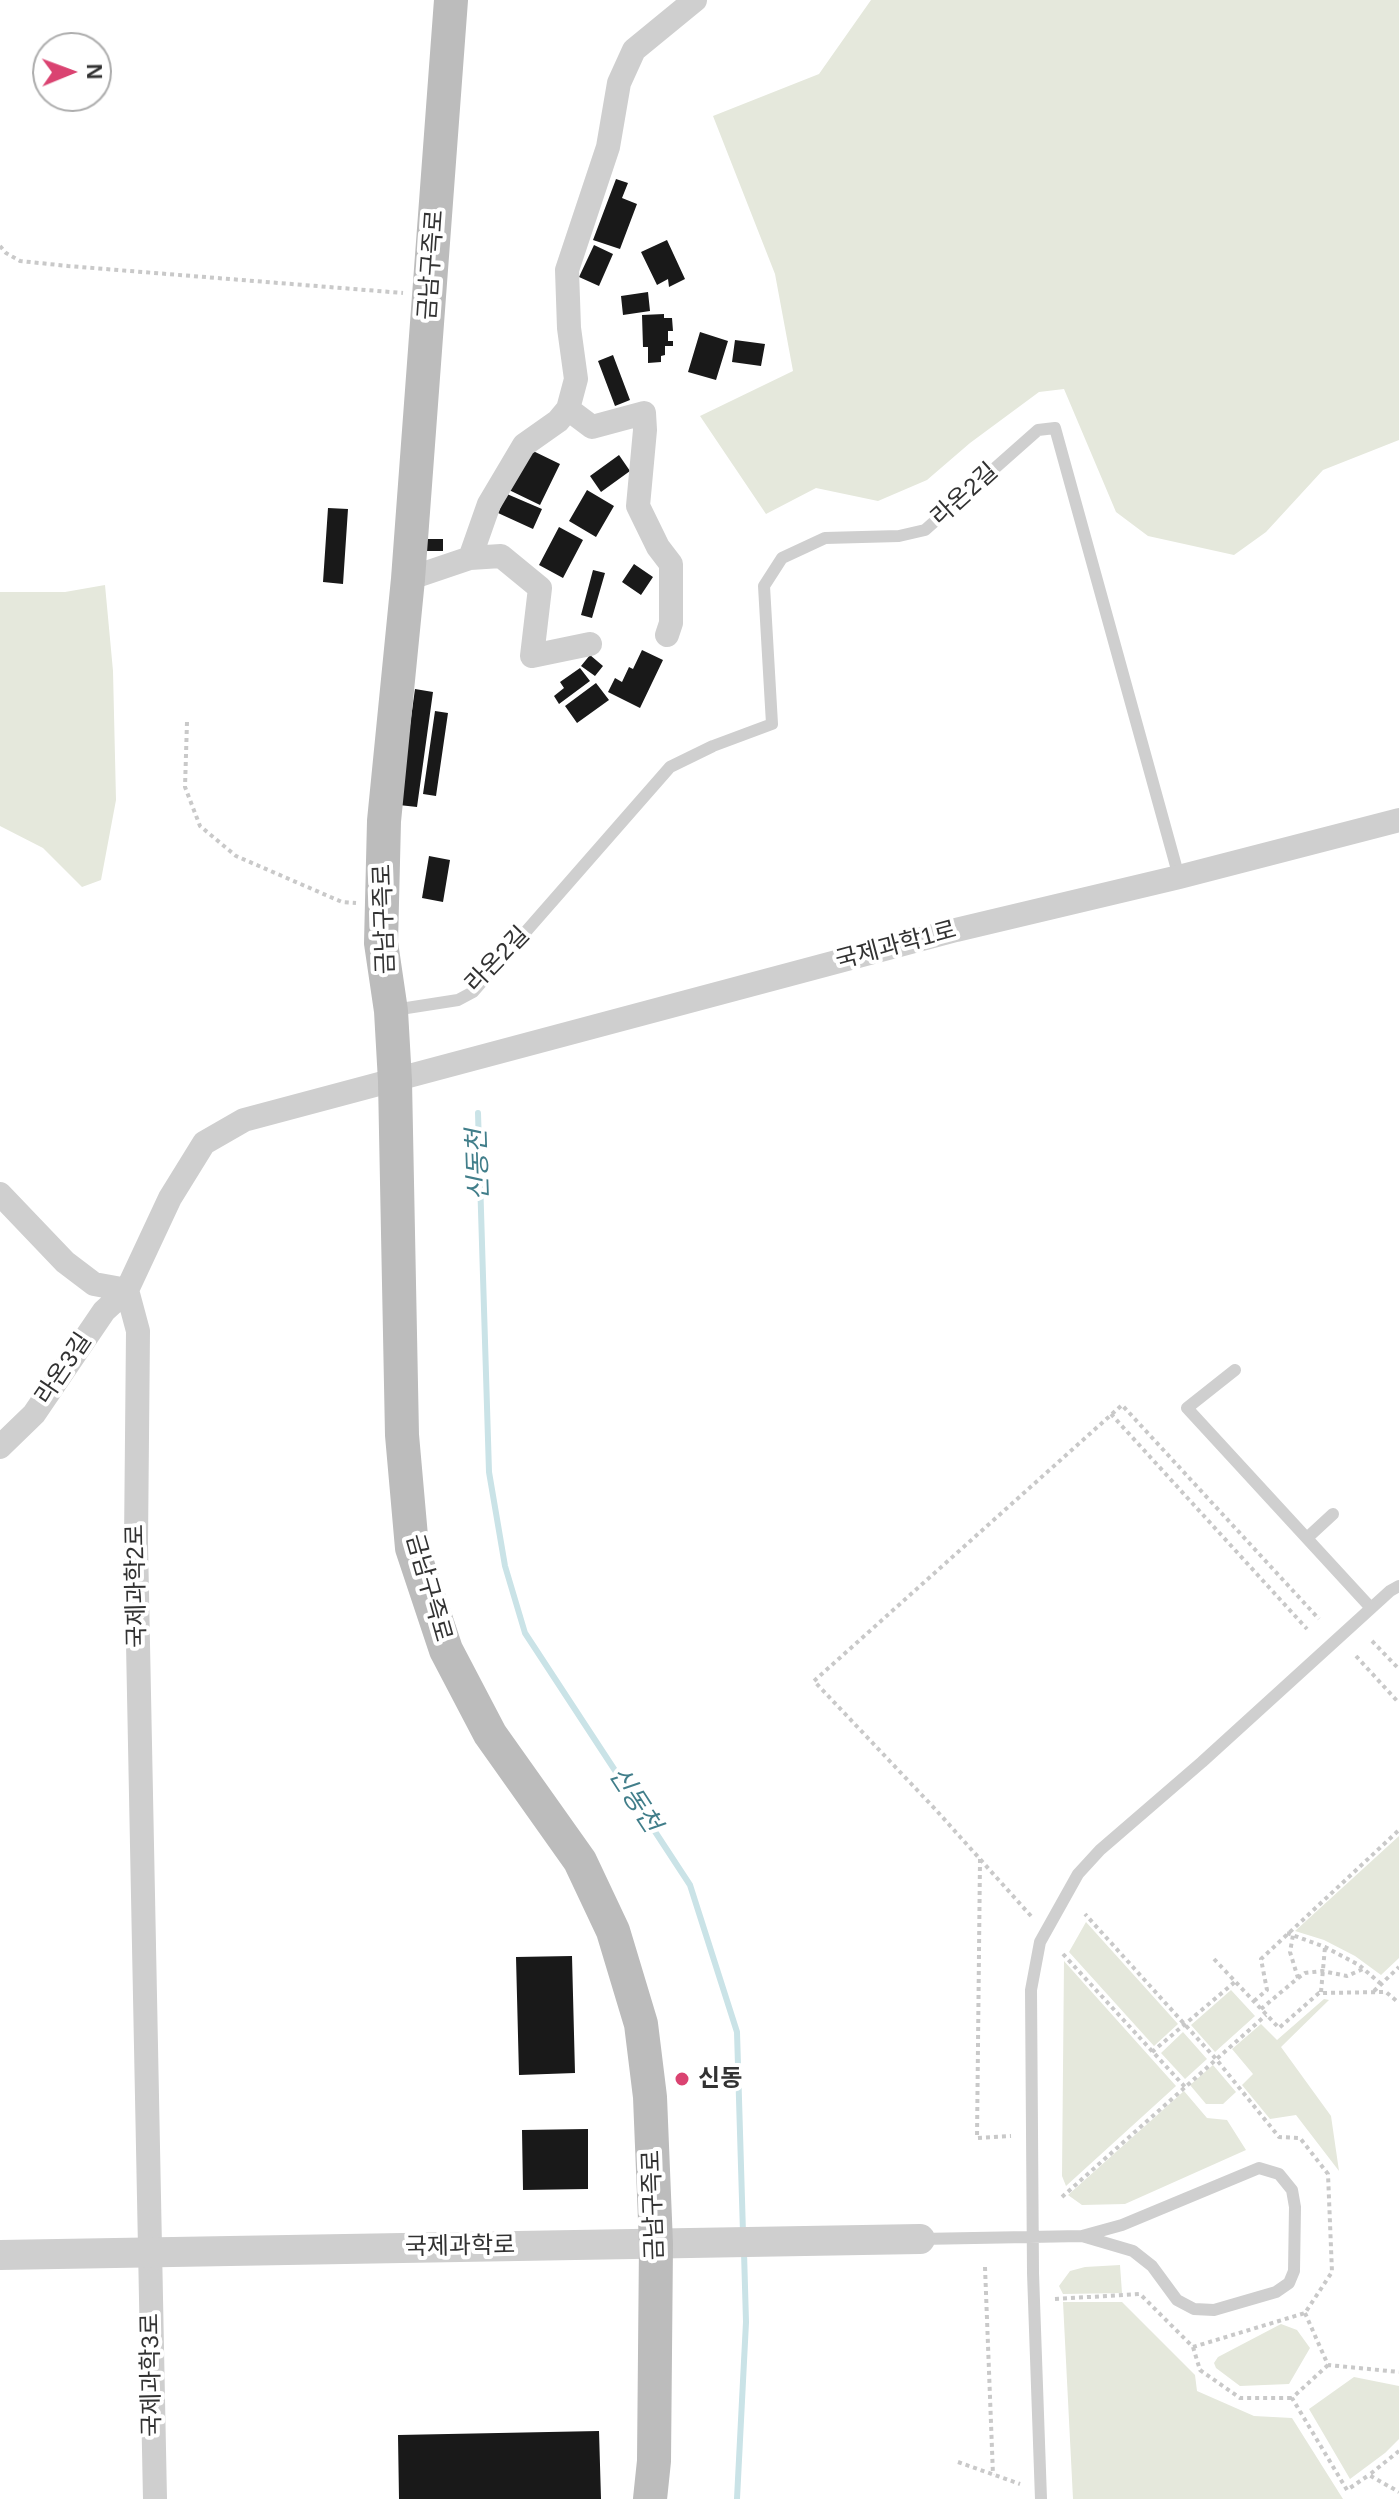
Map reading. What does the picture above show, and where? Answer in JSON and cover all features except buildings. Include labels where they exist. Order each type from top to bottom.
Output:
[{"type":"main road","name":"금남구즉로","points":[[451,0],[408,579],[384,821],[381,943],[391,1011],[395,1081],[401,1420],[412,1548],[446,1650],[490,1734],[580,1861],[613,1931],[643,2039],[650,2097],[656,2244],[654,2461],[650,2499]]},
{"type":"street","points":[[470,558],[489,504],[524,445],[558,421],[568,409],[576,379],[569,328],[567,270],[608,147],[619,83],[634,50],[695,0]]},
{"type":"street","points":[[568,409],[592,427],[644,413],[638,506],[658,547],[671,564],[671,623],[667,635]]},
{"type":"street","points":[[408,579],[470,558],[501,556],[540,588],[532,656],[590,644]]},
{"type":"street","name":"국제과학1로","points":[[395,1081],[956,930],[1399,820]]},
{"type":"street","points":[[0,1194],[65,1262],[94,1284],[127,1290],[170,1198],[204,1143],[244,1120],[395,1081]]},
{"type":"street","name":"라온3길","points":[[0,1447],[34,1414],[104,1311],[127,1290]]},
{"type":"street","name":"국제과학2로","points":[[127,1290],[138,1331],[136,1543],[150,2252]]},
{"type":"street","name":"국제과학로","points":[[0,2255],[920,2239]]},
{"type":"street","name":"국제과학3로","points":[[150,2252],[155,2499]]},
{"type":"lane","name":"라온2길","points":[[391,1011],[458,1000],[473,992],[670,767],[713,746],[772,724],[764,586],[782,558],[825,538],[899,536],[925,530],[1038,430],[1055,428],[1179,877]]},
{"type":"lane","points":[[1235,1370],[1187,1408],[1371,1608]]},
{"type":"lane","points":[[1307,1538],[1333,1514]]},
{"type":"lane","points":[[1041,2499],[1033,2235],[1031,1990],[1040,1942],[1088,1861],[1399,1586]]},
{"type":"lane","points":[[920,2239],[1082,2236],[1133,2251],[1152,2266],[1177,2300],[1194,2309],[1214,2310],[1276,2292],[1289,2283],[1294,2271],[1295,2207],[1292,2190],[1279,2174],[1259,2168],[1122,2225],[1082,2236]]},
{"type":"path","points":[[0,246],[20,261],[430,295]]},
{"type":"path","points":[[187,722],[185,787],[200,826],[236,856],[342,902],[382,904]]},
{"type":"path","points":[[1031,1916],[814,1681],[1122,1405],[1319,1619]]},
{"type":"path","points":[[1111,1414],[1307,1629]]},
{"type":"path","points":[[1372,1641],[1399,1669]]},
{"type":"path","points":[[1356,1656],[1399,1703]]},
{"type":"path","points":[[1254,2001],[1267,1990],[1261,1959],[1399,1830]]},
{"type":"path","points":[[980,1859],[977,2138],[1011,2136]]},
{"type":"path","points":[[1085,1914],[1216,2059],[1279,2137],[1300,2138],[1328,2174],[1332,2272],[1305,2313],[1193,2347]]},
{"type":"path","points":[[1290,1934],[1325,1947],[1363,1969],[1381,1984]]},
{"type":"path","points":[[1290,1934],[1290,1952],[1298,1978]]},
{"type":"path","points":[[1321,1993],[1325,1947]]},
{"type":"path","points":[[1063,1954],[1185,2087]]},
{"type":"path","points":[[1214,1959],[1279,2028],[1321,1993],[1386,1992],[1399,2003]]},
{"type":"path","points":[[1372,1993],[1399,1967]]},
{"type":"path","points":[[1261,2009],[1305,1973],[1322,1971],[1347,1976],[1363,1969]]},
{"type":"path","points":[[1152,2052],[1236,1981]]},
{"type":"path","points":[[1062,2197],[1266,2015]]},
{"type":"path","points":[[985,2267],[993,2475]]},
{"type":"path","points":[[1055,2299],[1140,2294],[1193,2347],[1200,2370],[1240,2398],[1292,2398],[1328,2365],[1399,2372]]},
{"type":"path","points":[[1305,2313],[1328,2365]]},
{"type":"path","points":[[1292,2398],[1347,2490],[1399,2451]]},
{"type":"path","points":[[958,2462],[1020,2484]]},
{"type":"path","points":[[1369,2475],[1399,2492]]},
{"type":"shaded area","points":[[871,0],[1399,0],[1399,440],[1323,470],[1266,532],[1234,555],[1148,536],[1116,512],[1064,389],[1039,392],[970,443],[927,480],[878,501],[816,488],[766,514],[700,416],[793,371],[775,274],[713,116],[819,74]]},
{"type":"shaded area","points":[[105,585],[113,671],[116,800],[101,880],[82,887],[43,848],[0,826],[0,592],[65,592]]},
{"type":"shaded area","points":[[1399,1836],[1399,1958],[1381,1975],[1355,1956],[1324,1940],[1295,1931]]},
{"type":"shaded area","points":[[1086,1922],[1178,2024],[1154,2046],[1069,1952]]},
{"type":"shaded area","points":[[1064,1961],[1176,2086],[1066,2186],[1062,2176]]},
{"type":"shaded area","points":[[1231,1990],[1255,2016],[1215,2052],[1191,2025]]},
{"type":"shaded area","points":[[1324,1999],[1329,2000],[1281,2047],[1331,2116],[1339,2171],[1296,2115],[1270,2119],[1242,2085],[1253,2074],[1232,2049],[1261,2024],[1277,2040]]},
{"type":"shaded area","points":[[1183,2032],[1207,2059],[1185,2079],[1161,2053]]},
{"type":"shaded area","points":[[1213,2065],[1236,2092],[1223,2104],[1206,2104],[1190,2085]]},
{"type":"shaded area","points":[[1184,2091],[1207,2118],[1227,2120],[1246,2150],[1125,2204],[1082,2205],[1068,2195]]},
{"type":"shaded area","points":[[1120,2265],[1122,2293],[1063,2294],[1059,2286],[1070,2271]]},
{"type":"shaded area","points":[[1063,2302],[1122,2302],[1195,2375],[1197,2391],[1254,2416],[1292,2418],[1343,2499],[1073,2499]]},
{"type":"shaded area","points":[[1281,2324],[1297,2330],[1310,2348],[1289,2384],[1240,2386],[1216,2368],[1214,2363],[1218,2357]]},
{"type":"shaded area","points":[[1354,2377],[1399,2386],[1399,2439],[1350,2479],[1309,2409]]},
{"type":"waterway","name":"신동천","points":[[478,1113],[489,1472],[505,1566],[525,1633],[690,1885],[737,2032],[743,2233]]},
{"type":"waterway","name":"신동천","points":[[737,2499],[746,2322],[744,2252]]},
{"type":"place","name":"신동","points":[[682,2079]]}]
